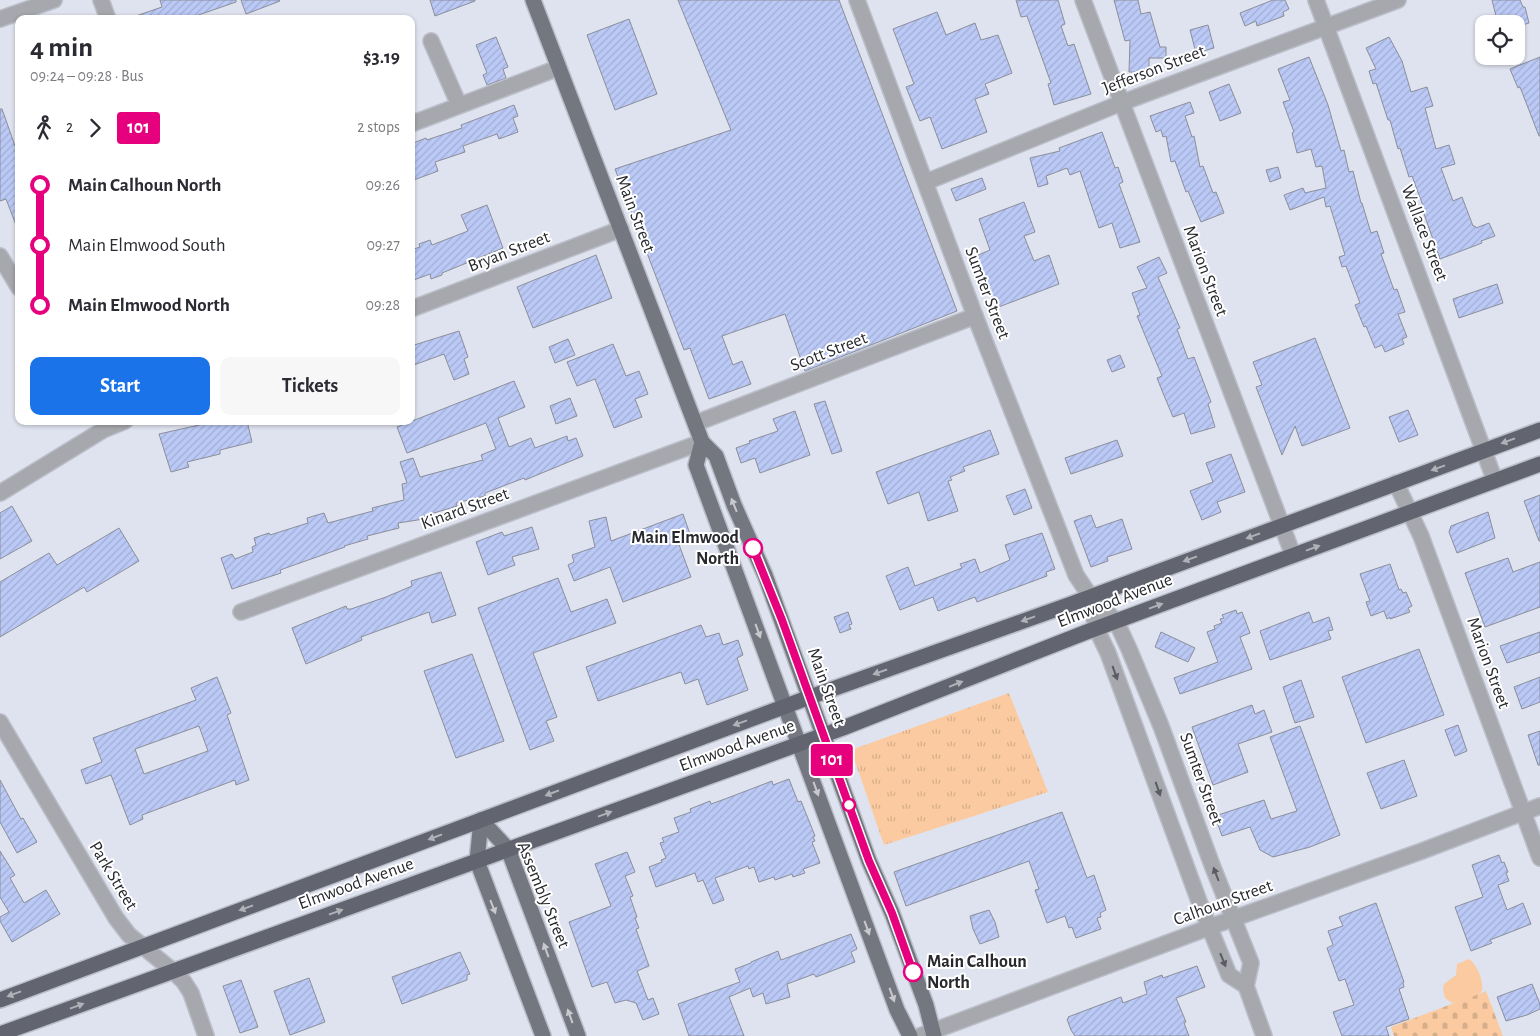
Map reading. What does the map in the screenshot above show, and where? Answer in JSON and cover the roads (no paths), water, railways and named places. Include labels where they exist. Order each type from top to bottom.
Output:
[{"type":"highway","name":"Elmwood Avenue","points":[[0,1000],[785,706],[1540,430]]},
{"type":"highway","name":"Elmwood Avenue","points":[[0,1034],[799,744],[1096,628],[1540,464]]},
{"type":"main road","name":"Main Street","points":[[532,0],[702,442],[716,456],[734,505],[765,575],[869,861],[892,913],[926,1005],[929,1034]]},
{"type":"main road","name":"Main Street","points":[[702,442],[696,464],[897,1010],[910,1036]]},
{"type":"main road","name":"Assembly Street","points":[[481,820],[508,849],[578,1036]]},
{"type":"main road","points":[[481,820],[477,861],[490,900],[543,1036]]},
{"type":"street","points":[[0,19],[54,0]]},
{"type":"street","points":[[101,0],[107,15]]},
{"type":"street","name":"Sumter Street","points":[[857,0],[1074,570],[1090,596],[1116,621],[1161,726],[1250,963],[1246,986],[1264,1036]]},
{"type":"street","name":"Marion Street","points":[[1083,0],[1293,555]]},
{"type":"street","name":"Wallace Street","points":[[1316,0],[1495,480]]},
{"type":"street","name":"Jefferson Street","points":[[926,182],[1121,102],[1398,0]]},
{"type":"street","points":[[431,42],[459,106]]},
{"type":"street","points":[[415,122],[558,68]]},
{"type":"street","name":"Bryan Street","points":[[415,307],[621,229]]},
{"type":"street","points":[[0,256],[15,281]]},
{"type":"street","name":"Scott Street","points":[[696,423],[976,316]]},
{"type":"street","points":[[0,493],[101,426]]},
{"type":"street","name":"Kinard Street","points":[[240,612],[702,442]]},
{"type":"street","name":"Marion Street","points":[[1396,483],[1421,536],[1540,858]]},
{"type":"street","name":"Sumter Street","points":[[1090,596],[1096,628],[1108,654],[1229,975],[1246,986]]},
{"type":"street","name":"Park Street","points":[[0,722],[116,918],[129,935],[173,971],[191,992],[206,1036]]},
{"type":"street","name":"Calhoun Street","points":[[929,1034],[1210,927],[1453,840],[1540,806]]},
{"type":"place","name":"Main Elmwood North","points":[[753,548]]},
{"type":"place","name":"Main Calhoun North","points":[[913,972]]}]
